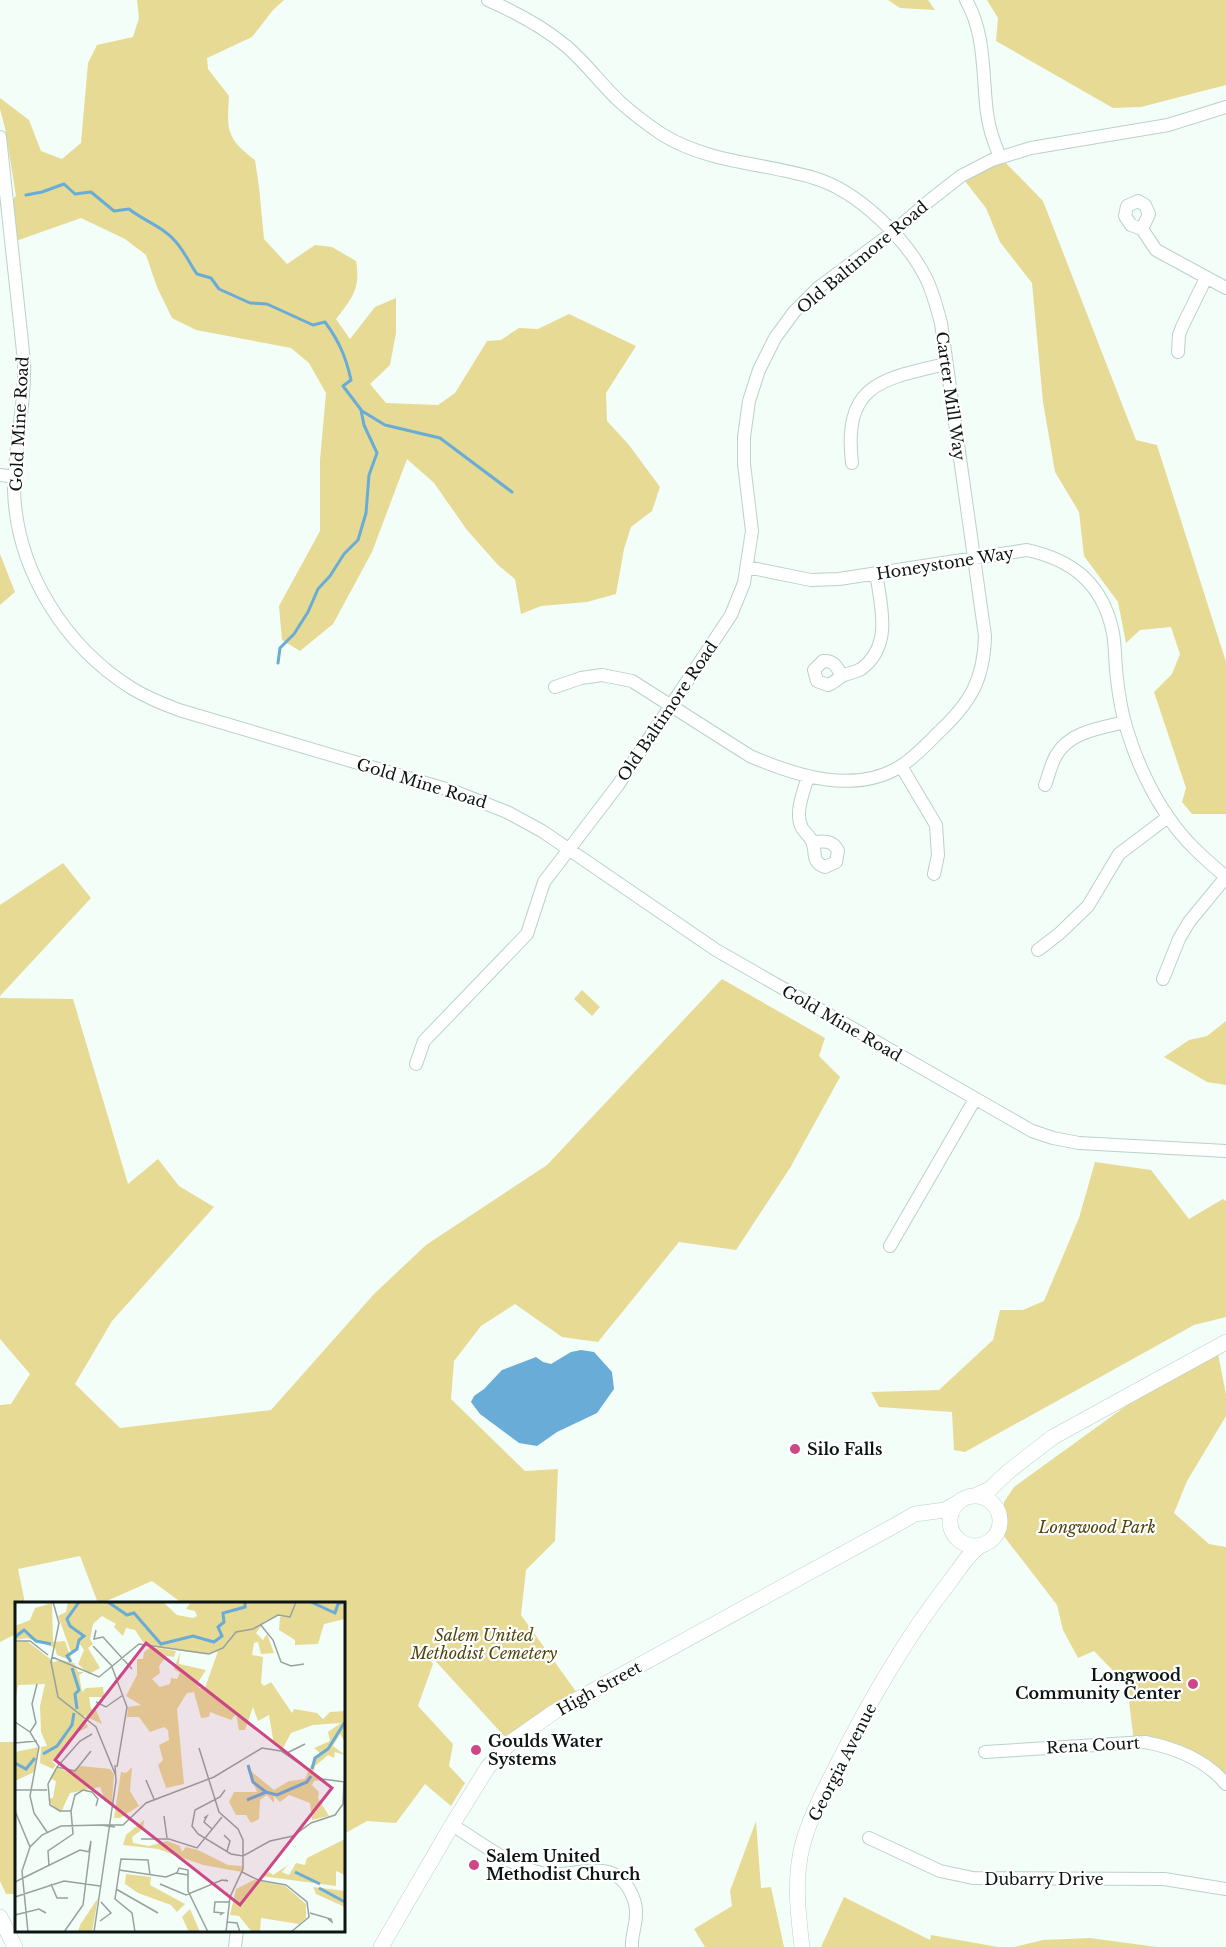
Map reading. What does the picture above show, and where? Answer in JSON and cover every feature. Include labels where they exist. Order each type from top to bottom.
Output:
[{"type":"main road","points":[[955,1534],[951,1514],[957,1503],[990,1489],[1022,1461],[1062,1432],[1226,1342]]},
{"type":"main road","points":[[994,1505],[1022,1461]]},
{"type":"main road","points":[[902,1521],[936,1522],[955,1534],[965,1544],[980,1546],[993,1539],[1000,1519],[994,1505],[989,1500],[974,1496]]},
{"type":"main road","name":"High Street","points":[[381,1947],[480,1779],[495,1758],[511,1742],[532,1726],[915,1514],[945,1510],[957,1503]]},
{"type":"main road","name":"Georgia Avenue","points":[[939,1594],[942,1581],[956,1559],[955,1534]]},
{"type":"main road","name":"Georgia Avenue","points":[[802,1947],[798,1914],[797,1869],[802,1845],[819,1803],[850,1739],[896,1659],[939,1594],[969,1554],[980,1546]]},
{"type":"main road","points":[[0,1917],[15,1947]]},
{"type":"street","name":"Carter Mill Way","points":[[488,0],[541,27],[567,47],[621,103],[662,134],[685,146],[713,156],[816,178],[859,202],[892,232],[914,259],[927,279],[941,323],[984,636],[984,658],[979,678],[970,698],[958,713],[901,766],[880,776],[856,781],[837,781],[808,776],[770,765],[750,756],[632,681],[602,675],[581,678],[555,687]]},
{"type":"street","points":[[966,0],[980,32],[987,113],[990,130],[1000,157]]},
{"type":"street","name":"Old Baltimore Road","points":[[416,1064],[424,1041],[527,934],[544,882],[618,785],[731,615],[741,592],[752,531],[744,465],[744,436],[749,401],[759,370],[775,338],[794,312],[818,288],[961,176],[1000,157],[1031,148],[1168,125],[1226,107]]},
{"type":"street","name":"Gold Mine Road","points":[[0,137],[25,373],[15,477],[16,507],[23,543],[47,601],[85,650],[113,675],[133,689],[179,710],[475,798],[524,820],[716,950],[1032,1131],[1066,1141],[1226,1151]]},
{"type":"street","points":[[1142,229],[1156,250],[1226,288]]},
{"type":"street","points":[[1178,352],[1182,327],[1206,278]]},
{"type":"street","points":[[852,463],[849,440],[851,423],[855,410],[863,397],[892,377],[946,364]]},
{"type":"street","points":[[0,475],[15,477]]},
{"type":"street","name":"Honeystone Way","points":[[747,567],[811,580],[839,579],[1027,550],[1050,555],[1077,570],[1105,608],[1113,633],[1116,672],[1128,736],[1142,768],[1168,817],[1201,854],[1226,877]]},
{"type":"street","points":[[842,676],[858,670],[871,661],[880,645],[884,624],[876,573]]},
{"type":"street","points":[[1045,785],[1058,752],[1069,741],[1080,734],[1125,722]]},
{"type":"street","points":[[901,766],[936,825],[938,855],[934,874]]},
{"type":"street","points":[[808,776],[799,808],[801,825],[813,842]]},
{"type":"street","points":[[1038,950],[1088,906],[1119,854],[1168,817]]},
{"type":"street","points":[[1163,979],[1179,939],[1189,922],[1226,877]]},
{"type":"street","points":[[890,1246],[975,1099]]},
{"type":"street","name":"Rena Court","points":[[985,1752],[1145,1742],[1168,1747],[1191,1756],[1226,1784]]},
{"type":"street","points":[[452,1825],[512,1862],[543,1874],[609,1871],[620,1876],[632,1895],[636,1909],[637,1921],[631,1940],[632,1947]]},
{"type":"street","name":"Dubarry Drive","points":[[868,1838],[940,1871],[973,1878],[1164,1879],[1226,1889]]},
{"type":"street","points":[[235,1947],[237,1932]]},
{"type":"green space","points":[[137,0],[284,0],[252,37],[207,58],[208,69],[229,96],[230,133],[238,146],[255,160],[264,239],[287,264],[315,245],[332,247],[356,261],[357,279],[354,293],[336,319],[350,339],[375,307],[396,298],[396,333],[390,365],[370,384],[386,403],[438,405],[455,393],[487,341],[501,340],[519,328],[538,329],[569,314],[636,346],[606,393],[607,421],[629,445],[660,487],[652,511],[631,527],[624,549],[616,594],[587,602],[541,606],[521,614],[515,579],[498,565],[467,530],[434,483],[407,459],[372,552],[333,624],[300,651],[282,640],[279,606],[320,531],[320,460],[326,393],[309,363],[291,348],[196,330],[172,318],[157,287],[146,255],[125,239],[81,218],[16,241],[12,200],[16,196],[0,98],[29,120],[41,151],[62,159],[81,143],[88,63],[97,45],[133,37],[139,18]]},
{"type":"green space","points":[[888,0],[928,0],[935,10],[900,8]]},
{"type":"green space","points":[[987,0],[1226,0],[1226,85],[1141,107],[1113,108],[996,41],[998,18]]},
{"type":"green space","points":[[1000,157],[1043,201],[1136,440],[1157,445],[1226,662],[1226,814],[1192,814],[1182,802],[1186,788],[1154,692],[1172,674],[1180,654],[1171,627],[1140,630],[1126,643],[1118,602],[1084,556],[1079,512],[1055,472],[1043,402],[1032,283],[1000,242],[986,208],[961,176]]},
{"type":"green space","points":[[0,554],[15,592],[0,605]]},
{"type":"green space","points":[[63,863],[91,898],[0,996],[0,905]]},
{"type":"green space","name":"Salem United Methodist Cemetery","points":[[722,979],[825,1038],[819,1056],[840,1077],[790,1168],[736,1250],[679,1242],[598,1342],[562,1337],[515,1304],[481,1326],[454,1361],[451,1399],[525,1471],[558,1469],[555,1541],[526,1570],[521,1615],[577,1693],[506,1738],[418,1642],[433,1664],[418,1706],[453,1744],[449,1766],[465,1783],[451,1806],[425,1784],[396,1823],[367,1821],[345,1833],[345,1602],[181,1602],[152,1581],[104,1602],[98,1602],[80,1556],[18,1569],[25,1602],[15,1602],[15,1634],[0,1642],[0,1405],[11,1404],[30,1374],[0,1339],[0,998],[73,999],[128,1184],[158,1159],[179,1186],[214,1207],[112,1321],[75,1384],[120,1428],[271,1410],[374,1294],[426,1245],[547,1165]]},
{"type":"green space","points":[[582,990],[600,1007],[592,1016],[574,999]]},
{"type":"green space","points":[[1226,1021],[1226,1085],[1207,1082],[1164,1057],[1189,1040],[1207,1036]]},
{"type":"green space","points":[[1095,1162],[1151,1170],[1189,1219],[1223,1199],[1226,1201],[1226,1317],[1194,1325],[965,1452],[954,1450],[952,1412],[879,1407],[871,1392],[939,1390],[993,1340],[1000,1310],[1023,1310],[1044,1301],[1079,1218]]},
{"type":"green space","name":"Longwood Park","points":[[1218,1353],[1226,1395],[1226,1416],[1187,1481],[1174,1513],[1209,1544],[1226,1547],[1226,1784],[1190,1756],[1134,1742],[1127,1685],[1094,1651],[1078,1658],[1063,1630],[1057,1605],[1003,1535],[1004,1502],[1014,1487],[1137,1398]]},
{"type":"green space","points":[[0,1742],[15,1742],[15,1894],[6,1894],[0,1881]]},
{"type":"green space","points":[[756,1821],[761,1888],[771,1887],[784,1947],[705,1947],[694,1929],[732,1906],[730,1891]]},
{"type":"green space","points":[[844,1897],[930,1940],[931,1935],[998,1947],[821,1947]]},
{"type":"green space","points":[[1090,1938],[1157,1947],[1014,1947],[1043,1940]]},
{"type":"water","points":[[581,1350],[594,1352],[612,1372],[614,1389],[597,1413],[557,1432],[537,1446],[519,1443],[480,1414],[471,1402],[474,1396],[502,1370],[536,1357],[551,1364],[571,1352]]},
{"type":"waterway","points":[[26,195],[64,184],[75,194],[91,192],[114,211],[129,209],[166,232],[179,246],[197,274],[211,278],[219,289],[250,303],[267,304],[313,325],[325,322],[338,343],[349,372],[351,380],[343,386],[362,411],[385,425],[440,438],[512,492]]},
{"type":"waterway","points":[[278,663],[280,648],[294,634],[308,612],[318,589],[330,576],[344,554],[358,540],[366,513],[369,475],[377,453],[364,425],[361,410]]},
{"type":"place","name":"Silo Falls","points":[[795,1449]]},
{"type":"place","name":"Longwood Community Center","points":[[1193,1684]]},
{"type":"place","name":"Goulds Water Systems","points":[[476,1750]]},
{"type":"place","name":"Salem United Methodist Church","points":[[474,1865]]}]
